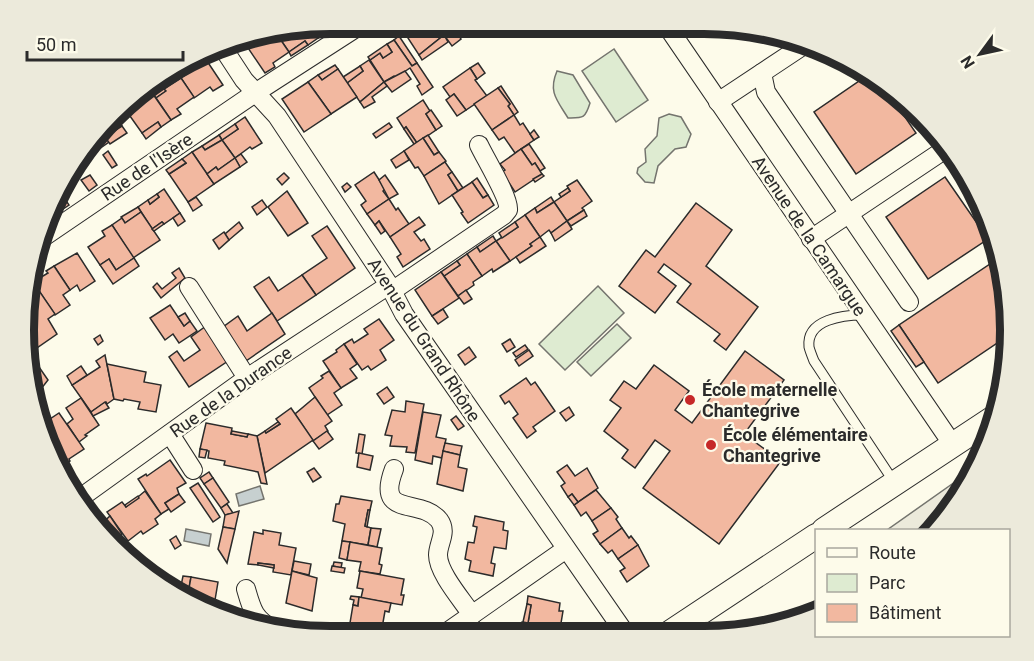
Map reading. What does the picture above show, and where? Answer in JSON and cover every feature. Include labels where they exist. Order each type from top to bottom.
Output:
[{"type":"street","name":"Rue de l'Isère","points":[[51,232],[255,93],[346,34]]},
{"type":"street","name":"Avenue de la Camargue","points":[[672,34],[953,446]]},
{"type":"street","points":[[718,102],[797,50]]},
{"type":"street","name":"Avenue du Grand Rhône","points":[[227,53],[255,93],[277,116],[390,288],[404,314],[621,627]]},
{"type":"street","points":[[762,73],[766,92],[909,302]]},
{"type":"street","name":"Rue de la Durance","points":[[84,495],[247,378],[504,215],[508,210],[508,199],[479,145]]},
{"type":"street","points":[[811,239],[940,153]]},
{"type":"street","points":[[189,287],[247,378]]},
{"type":"street","points":[[827,529],[984,424]]},
{"type":"street","points":[[170,435],[193,470]]},
{"type":"street","points":[[394,469],[389,491],[393,500],[400,505],[420,509],[435,516],[441,523],[443,532],[438,556],[443,573],[472,615]]},
{"type":"street","points":[[679,627],[815,537]]},
{"type":"street","points":[[455,627],[566,549]]},
{"type":"street","points":[[246,589],[251,606],[257,617]]},
{"type":"lane","points":[[863,315],[843,315],[828,320],[813,332],[809,346],[814,361],[895,484]]},
{"type":"green space","points":[[614,49],[648,100],[616,122],[582,71]]},
{"type":"green space","points":[[557,71],[573,75],[590,103],[583,116],[568,118],[557,101],[553,85]]},
{"type":"green space","points":[[669,114],[681,117],[691,134],[686,147],[675,149],[658,166],[654,183],[645,182],[637,173],[638,168],[646,162],[645,149],[657,136],[659,118]]},
{"type":"green space","points":[[598,286],[624,313],[565,370],[539,344]]},
{"type":"green space","points":[[617,324],[631,338],[591,376],[577,362]]},
{"type":"green space","points":[[790,610],[801,610],[799,611],[781,616]]},
{"type":"shaded area","points":[[960,479],[923,529],[888,529]]},
{"type":"shaded area","points":[[260,486],[264,499],[239,506],[236,494]]},
{"type":"shaded area","points":[[186,529],[211,534],[209,546],[184,541]]},
{"type":"building","points":[[443,34],[444,35],[419,55],[406,35]]},
{"type":"building","points":[[458,34],[461,39],[452,46],[444,35]]},
{"type":"building","points":[[316,35],[318,38],[308,45],[305,41],[289,52],[280,39]]},
{"type":"building","points":[[444,35],[448,42],[422,60],[419,55]]},
{"type":"building","points":[[399,36],[417,63],[412,66],[394,40]]},
{"type":"building","points":[[280,39],[289,52],[273,63],[275,67],[265,73],[247,47]]},
{"type":"building","points":[[394,40],[412,66],[417,63],[433,87],[422,95],[417,86],[420,84],[410,68],[384,82],[370,60],[380,53],[383,58],[392,52],[387,44]]},
{"type":"building","points":[[305,41],[308,45],[291,56],[289,52]]},
{"type":"building","points":[[387,44],[392,52],[383,58],[380,53],[370,60],[368,57]]},
{"type":"building","points":[[369,60],[384,82],[360,102],[347,83],[363,71],[360,66]]},
{"type":"building","points":[[207,62],[223,85],[213,91],[210,87],[194,98],[181,78]]},
{"type":"building","points":[[478,63],[485,73],[477,79],[470,68]]},
{"type":"building","points":[[335,65],[338,69],[322,80],[318,75]]},
{"type":"building","points":[[360,66],[363,71],[347,83],[343,77]]},
{"type":"building","points":[[197,67],[181,77],[180,75]]},
{"type":"building","points":[[470,68],[477,79],[475,80],[487,96],[466,110],[454,94],[450,97],[443,87]]},
{"type":"building","points":[[338,69],[357,97],[331,114],[308,82],[318,75],[322,80]]},
{"type":"building","points":[[405,71],[411,79],[392,92],[384,82]]},
{"type":"building","points":[[181,78],[194,97],[177,109],[181,114],[171,120],[156,98],[166,91],[164,89]]},
{"type":"building","points":[[861,80],[899,108],[916,133],[856,174],[814,112]]},
{"type":"building","points":[[308,82],[331,114],[304,132],[282,99]]},
{"type":"building","points":[[384,82],[387,86],[372,97],[375,102],[364,108],[360,102]]},
{"type":"building","points":[[163,86],[166,91],[156,98],[153,94]]},
{"type":"building","points":[[501,86],[518,112],[514,115],[508,106],[510,104],[498,88]]},
{"type":"building","points":[[498,88],[510,104],[508,106],[514,115],[492,130],[474,104]]},
{"type":"building","points":[[153,94],[171,120],[161,127],[158,122],[142,133],[129,114]]},
{"type":"building","points":[[454,94],[466,110],[457,116],[446,100]]},
{"type":"building","points":[[423,100],[430,111],[426,114],[436,130],[417,143],[397,118]]},
{"type":"building","points":[[431,110],[442,126],[436,130],[426,114]]},
{"type":"building","points":[[514,115],[520,125],[523,123],[534,140],[515,153],[504,137],[499,140],[492,130]]},
{"type":"building","points":[[245,117],[262,143],[252,149],[250,147],[235,158],[222,140],[238,129],[235,124]]},
{"type":"building","points":[[120,122],[122,126],[108,135]]},
{"type":"building","points":[[158,122],[161,127],[146,139],[142,133]]},
{"type":"building","points":[[389,123],[392,127],[376,138],[373,134]]},
{"type":"building","points":[[235,124],[238,129],[222,140],[219,135]]},
{"type":"building","points":[[122,126],[127,133],[110,144],[106,138]]},
{"type":"building","points":[[406,127],[417,143],[414,144],[404,129]]},
{"type":"building","points":[[534,130],[539,137],[534,140],[530,134]]},
{"type":"building","points":[[219,135],[222,140],[205,150],[202,146]]},
{"type":"building","points":[[428,135],[439,152],[434,155],[423,138]]},
{"type":"building","points":[[106,138],[109,142],[98,148]]},
{"type":"building","points":[[423,138],[434,155],[439,152],[446,161],[424,176],[418,167],[415,168],[404,151]]},
{"type":"building","points":[[222,140],[235,158],[218,170],[216,167],[207,174],[192,152],[202,146],[205,150]]},
{"type":"building","points":[[529,144],[545,168],[540,171],[535,163],[532,165],[521,149]]},
{"type":"building","points":[[521,149],[532,165],[535,163],[542,174],[515,192],[502,172],[505,170],[500,164]]},
{"type":"building","points":[[108,151],[117,165],[112,168],[103,155]]},
{"type":"building","points":[[404,151],[409,160],[396,168],[391,160]]},
{"type":"building","points":[[192,152],[214,184],[188,202],[169,174],[186,163],[182,159]]},
{"type":"building","points":[[241,154],[247,162],[240,167],[235,158]]},
{"type":"building","points":[[235,158],[240,167],[214,184],[207,174],[216,167],[218,170]]},
{"type":"building","points":[[182,159],[186,163],[169,174],[166,170]]},
{"type":"building","points":[[445,162],[452,172],[448,175],[458,191],[439,204],[424,176]]},
{"type":"building","points":[[374,172],[389,199],[367,214],[361,205],[366,201],[355,185]]},
{"type":"building","points":[[452,172],[463,188],[458,191],[448,175]]},
{"type":"building","points":[[284,173],[289,178],[282,185],[277,179]]},
{"type":"building","points":[[542,174],[544,176],[535,182],[533,179]]},
{"type":"building","points":[[90,175],[97,185],[89,191],[81,180]]},
{"type":"building","points":[[385,175],[398,194],[389,199],[379,180]]},
{"type":"building","points":[[945,177],[982,231],[985,241],[928,279],[886,217]]},
{"type":"building","points":[[477,178],[488,195],[483,198],[472,182]]},
{"type":"building","points":[[577,180],[592,201],[582,208],[584,210],[567,221],[554,202],[570,191],[567,186]]},
{"type":"building","points":[[472,182],[483,198],[488,195],[494,205],[468,223],[452,195]]},
{"type":"building","points":[[347,183],[351,187],[345,192],[342,187]]},
{"type":"building","points":[[568,188],[570,191],[561,197],[559,194]]},
{"type":"building","points":[[164,189],[180,213],[152,229],[138,207],[148,200],[150,204],[159,197],[157,194]]},
{"type":"building","points":[[287,191],[308,223],[288,236],[268,207]]},
{"type":"building","points":[[157,194],[159,197],[150,204],[148,200]]},
{"type":"building","points":[[196,197],[202,205],[193,211],[188,202]]},
{"type":"building","points":[[551,197],[554,202],[537,213],[535,208]]},
{"type":"building","points":[[65,199],[69,205],[60,211]]},
{"type":"building","points":[[389,199],[409,224],[390,237],[379,221],[375,225],[367,214]]},
{"type":"building","points":[[262,200],[267,207],[257,215],[252,207]]},
{"type":"building","points":[[554,202],[567,221],[551,233],[549,230],[540,237],[525,215],[535,208],[537,213]]},
{"type":"building","points":[[696,203],[732,230],[706,266],[758,307],[726,350],[714,341],[720,334],[677,302],[691,284],[664,264],[658,272],[676,286],[655,313],[619,286],[646,250],[655,257]]},
{"type":"building","points":[[138,207],[141,212],[125,223],[121,217]]},
{"type":"building","points":[[584,210],[587,216],[571,226],[567,221]]},
{"type":"building","points":[[141,212],[160,240],[133,258],[112,225],[122,218],[125,223]]},
{"type":"building","points":[[180,213],[185,221],[178,226],[173,218]]},
{"type":"building","points":[[525,215],[540,237],[530,244],[532,246],[510,261],[496,241],[518,227],[515,222]]},
{"type":"building","points":[[419,217],[425,225],[414,232],[421,241],[424,239],[430,249],[403,267],[397,257],[401,254],[390,237]]},
{"type":"building","points":[[379,221],[385,231],[381,234],[375,225]]},
{"type":"building","points":[[567,221],[572,229],[555,241],[551,233]]},
{"type":"building","points":[[162,222],[164,224],[154,231],[152,229]]},
{"type":"building","points":[[239,222],[243,228],[229,240],[225,234]]},
{"type":"building","points":[[515,222],[518,227],[502,238],[499,233]]},
{"type":"building","points":[[112,225],[134,258],[116,270],[109,259],[100,265],[88,247],[105,236],[102,231]]},
{"type":"building","points":[[327,226],[355,268],[316,295],[302,275],[327,258],[312,236]]},
{"type":"building","points":[[224,232],[229,240],[219,249],[213,240]]},
{"type":"building","points":[[493,236],[496,241],[480,252],[477,247]]},
{"type":"building","points":[[540,237],[546,246],[520,263],[516,257]]},
{"type":"building","points":[[496,241],[510,261],[482,276],[467,254],[477,247],[480,252]]},
{"type":"building","points":[[77,253],[95,281],[80,291],[77,285],[70,290],[54,266]]},
{"type":"building","points":[[467,254],[482,276],[458,296],[444,276],[460,265],[457,261]]},
{"type":"building","points":[[134,258],[139,266],[113,284],[100,265],[109,259],[116,270]]},
{"type":"building","points":[[457,261],[460,265],[444,276],[441,272]]},
{"type":"building","points":[[991,263],[999,311],[999,341],[938,383],[899,325]]},
{"type":"building","points":[[54,266],[70,290],[63,295],[70,305],[55,315],[38,289],[39,278],[48,273],[46,271]]},
{"type":"building","points":[[179,268],[185,278],[161,298],[153,287],[157,283],[162,289],[176,278],[172,273]]},
{"type":"building","points":[[441,272],[459,298],[432,316],[415,290]]},
{"type":"building","points":[[302,275],[316,295],[277,321],[254,287],[269,277],[278,291]]},
{"type":"building","points":[[38,289],[55,314],[48,319],[57,334],[35,349]]},
{"type":"building","points":[[466,290],[472,299],[464,304],[458,296]]},
{"type":"building","points":[[170,305],[184,326],[190,321],[197,331],[179,343],[173,334],[165,340],[150,318]]},
{"type":"building","points":[[443,309],[448,317],[438,324],[432,316]]},
{"type":"building","points":[[185,313],[190,321],[184,326],[178,317]]},
{"type":"building","points":[[272,313],[285,334],[246,361],[223,327],[238,316],[247,331]]},
{"type":"building","points":[[379,319],[394,340],[380,350],[386,360],[371,370],[368,366],[362,370],[344,344],[352,339],[354,343],[368,334],[364,329]]},
{"type":"building","points":[[899,325],[924,362],[916,367],[891,331]]},
{"type":"building","points":[[206,326],[228,361],[189,387],[169,357],[177,351],[184,361],[200,350],[191,337]]},
{"type":"building","points":[[100,335],[103,341],[98,345],[94,339]]},
{"type":"building","points":[[510,339],[515,347],[507,352],[502,344]]},
{"type":"building","points":[[344,344],[357,364],[350,369],[357,378],[341,388],[323,361],[337,352],[336,350]]},
{"type":"building","points":[[525,345],[528,349],[516,357],[513,353]]},
{"type":"building","points":[[469,347],[476,357],[465,365],[458,355]]},
{"type":"building","points":[[529,350],[533,356],[519,366],[515,360]]},
{"type":"building","name":"École élémentaire Chantegrive","points":[[745,351],[784,380],[744,434],[781,461],[719,544],[643,488],[670,451],[655,440],[635,468],[622,458],[628,450],[604,431],[621,408],[610,400],[624,381],[636,389],[654,365],[689,391],[675,410],[692,423]]},
{"type":"building","points":[[105,355],[114,399],[91,412],[72,385],[100,367],[96,361]]},
{"type":"building","points":[[107,364],[146,372],[144,382],[161,385],[156,412],[138,409],[140,402],[114,399]]},
{"type":"building","points":[[81,366],[87,375],[72,385],[67,376]]},
{"type":"building","points":[[39,367],[48,380],[41,389],[40,387],[37,369]]},
{"type":"building","points":[[329,371],[341,388],[334,393],[342,405],[327,415],[309,388]]},
{"type":"building","points":[[526,378],[531,385],[535,382],[555,411],[533,427],[536,431],[527,438],[513,418],[518,414],[509,401],[505,404],[500,396]]},
{"type":"building","points":[[387,387],[394,397],[384,404],[377,394]]},
{"type":"building","points":[[315,397],[332,421],[325,426],[328,431],[313,441],[295,414]]},
{"type":"building","points":[[81,398],[99,425],[79,442],[67,424],[73,419],[66,408]]},
{"type":"building","points":[[406,401],[424,404],[415,453],[406,452],[407,447],[390,446],[392,436],[385,435],[392,410],[405,412]]},
{"type":"building","points":[[105,402],[109,408],[93,416],[91,412]]},
{"type":"building","points":[[569,407],[574,415],[566,421],[560,413]]},
{"type":"building","points":[[291,408],[313,440],[265,473],[257,436],[280,424],[276,419]]},
{"type":"building","points":[[423,412],[441,415],[436,437],[446,439],[442,458],[433,456],[432,464],[415,460]]},
{"type":"building","points":[[59,413],[84,449],[69,459],[70,461],[66,464],[57,444],[48,420]]},
{"type":"building","points":[[456,416],[464,426],[458,430],[451,420]]},
{"type":"building","points":[[278,422],[280,424],[266,433],[265,431]]},
{"type":"building","points":[[206,423],[232,428],[231,434],[257,436],[267,484],[261,483],[258,472],[224,465],[225,461],[208,458],[209,451],[200,449]]},
{"type":"building","points":[[232,431],[248,434],[247,437],[231,434]]},
{"type":"building","points":[[327,431],[333,439],[319,449],[313,441]]},
{"type":"building","points":[[359,434],[365,435],[362,454],[356,453]]},
{"type":"building","points":[[445,443],[462,446],[460,455],[443,451]]},
{"type":"building","points":[[200,449],[207,450],[205,458],[199,457]]},
{"type":"building","points":[[443,451],[460,455],[458,467],[467,469],[463,491],[437,484]]},
{"type":"building","points":[[359,453],[373,456],[370,470],[357,467]]},
{"type":"building","points":[[170,460],[186,483],[177,488],[179,494],[165,503],[169,509],[161,514],[138,479],[146,474],[147,476]]},
{"type":"building","points":[[567,465],[575,476],[587,468],[598,488],[578,502],[572,494],[568,497],[561,486],[565,483],[557,472]]},
{"type":"building","points":[[314,468],[321,477],[313,482],[307,472]]},
{"type":"building","points":[[209,472],[213,478],[204,484],[200,478]]},
{"type":"building","points":[[213,478],[229,502],[221,508],[204,484]]},
{"type":"building","points":[[198,483],[220,517],[213,522],[190,488]]},
{"type":"building","points":[[596,490],[611,508],[592,521],[586,512],[581,516],[574,505]]},
{"type":"building","points":[[145,491],[161,514],[155,519],[158,524],[143,534],[141,531],[128,541],[107,512],[122,502],[126,507]]},
{"type":"building","points":[[179,494],[185,502],[171,512],[165,503]]},
{"type":"building","points":[[572,494],[578,502],[574,505],[568,497]]},
{"type":"building","points":[[138,496],[139,498],[126,507],[125,505]]},
{"type":"building","points":[[341,496],[372,501],[365,526],[371,528],[368,545],[342,541],[345,524],[333,521],[336,504],[339,504]]},
{"type":"building","points":[[227,504],[233,513],[225,515],[221,508]]},
{"type":"building","points":[[611,508],[622,528],[600,544],[593,534],[598,531],[592,521]]},
{"type":"building","points":[[368,510],[370,510],[367,527],[365,526]]},
{"type":"building","points":[[239,511],[235,529],[223,527],[225,515]]},
{"type":"building","points":[[110,516],[122,534],[118,537],[104,521]]},
{"type":"building","points":[[475,516],[504,522],[503,530],[508,531],[506,549],[494,547],[491,563],[495,564],[493,576],[469,571],[471,561],[465,559],[468,542],[474,543],[477,527],[473,526]]},
{"type":"building","points":[[223,527],[235,529],[227,563],[218,549]]},
{"type":"building","points":[[371,528],[381,529],[377,547],[368,545]]},
{"type":"building","points":[[622,528],[638,545],[618,559],[612,550],[608,553],[600,544]]},
{"type":"building","points":[[263,530],[281,533],[279,545],[296,548],[291,575],[273,572],[274,565],[248,564],[254,532],[263,534]]},
{"type":"building","points":[[176,536],[181,545],[175,549],[170,540]]},
{"type":"building","points":[[342,541],[350,542],[347,560],[339,558]]},
{"type":"building","points":[[350,542],[382,548],[380,574],[359,571],[361,562],[347,560]]},
{"type":"building","points":[[638,545],[649,566],[627,582],[620,571],[625,568],[618,559]]},
{"type":"building","points":[[294,561],[311,564],[309,575],[292,571]]},
{"type":"building","points":[[334,562],[342,563],[341,568],[333,566]]},
{"type":"building","points":[[258,563],[274,565],[274,568],[258,565]]},
{"type":"building","points":[[332,566],[345,568],[344,573],[331,571]]},
{"type":"building","points":[[292,571],[317,578],[312,611],[286,603]]},
{"type":"building","points":[[360,571],[404,579],[402,605],[361,598],[363,589],[357,588]]},
{"type":"building","points":[[183,576],[191,577],[189,590],[181,586]]},
{"type":"building","points":[[191,577],[218,582],[215,600],[209,600],[189,590]]},
{"type":"building","points":[[351,596],[359,597],[358,606],[353,605],[354,600],[350,599]]},
{"type":"building","points":[[528,596],[560,603],[559,611],[563,611],[560,627],[521,627],[522,622],[528,623],[531,605],[527,604]]},
{"type":"building","points":[[359,597],[391,603],[389,612],[385,611],[382,627],[349,627],[353,605],[358,606]]},
{"type":"building","points":[[527,604],[531,605],[528,623],[523,622]]},
{"type":"place","name":"École maternelle Chantegrive","points":[[690,400]]},
{"type":"place","name":"École élémentaire Chantegrive","points":[[711,445]]}]
